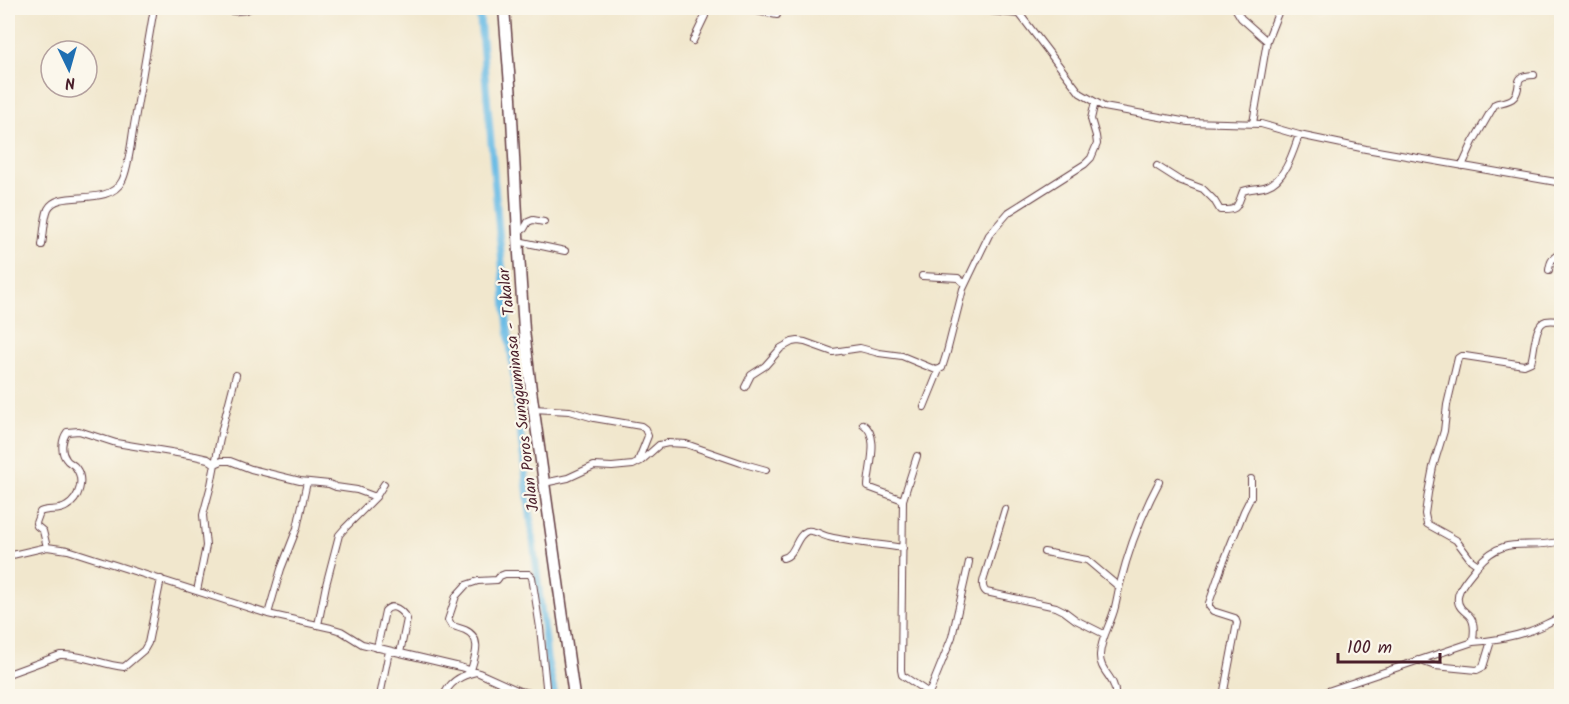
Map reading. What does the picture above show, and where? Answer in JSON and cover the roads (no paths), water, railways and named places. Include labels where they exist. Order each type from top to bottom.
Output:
[{"type":"highway","name":"Jalan Poros Sungguminasa - Takalar","points":[[504,8],[524,330],[571,695]]},
{"type":"street","points":[[42,245],[46,216],[51,204],[65,198],[90,198],[102,195],[114,189],[123,180],[154,8]]},
{"type":"street","points":[[212,8],[237,12],[251,8]]},
{"type":"street","points":[[693,41],[705,15],[702,8]]},
{"type":"street","points":[[742,8],[777,15]]},
{"type":"street","points":[[961,8],[1017,11],[1080,93],[1109,108],[1188,122],[1254,123],[1395,155],[1562,183]]},
{"type":"street","points":[[1235,8],[1241,18],[1267,40]]},
{"type":"street","points":[[1254,123],[1267,40],[1280,8]]},
{"type":"street","points":[[1462,166],[1492,107],[1514,97],[1521,77],[1534,75]]},
{"type":"street","points":[[924,408],[945,359],[965,284],[989,235],[1010,212],[1091,158],[1097,144],[1091,119],[1095,102]]},
{"type":"street","points":[[1157,166],[1168,174],[1203,189],[1215,200],[1220,210],[1234,209],[1239,206],[1243,191],[1268,186],[1288,166],[1299,135]]},
{"type":"street","points":[[544,222],[539,220],[528,222],[518,236],[565,251]]},
{"type":"street","points":[[1549,270],[1553,258],[1562,253]]},
{"type":"street","points":[[922,276],[958,278],[965,284]]},
{"type":"street","points":[[1478,565],[1471,560],[1456,540],[1430,526],[1425,519],[1432,467],[1444,431],[1447,405],[1458,358],[1465,356],[1524,365],[1531,362],[1539,326],[1545,321],[1562,321]]},
{"type":"street","points":[[745,387],[751,375],[765,366],[781,348],[798,341],[833,352],[860,348],[902,356],[939,370]]},
{"type":"street","points":[[197,591],[206,546],[203,515],[236,375]]},
{"type":"street","points":[[533,409],[570,411],[594,418],[641,426],[648,436],[638,463]]},
{"type":"street","points":[[863,424],[869,429],[872,437],[868,486],[903,500]]},
{"type":"street","points":[[47,548],[43,531],[36,523],[40,512],[68,506],[79,493],[78,473],[65,458],[62,447],[67,432],[79,431],[116,443],[195,456],[208,459],[215,464]]},
{"type":"street","points":[[544,483],[572,476],[594,466],[627,466],[638,463],[659,445],[676,442],[766,470]]},
{"type":"street","points":[[917,456],[903,500],[900,670],[902,675],[928,695],[952,637],[969,562]]},
{"type":"street","points":[[215,464],[222,460],[230,461],[251,469],[307,482],[357,490],[376,497]]},
{"type":"street","points":[[1223,696],[1237,622],[1235,618],[1213,611],[1209,603],[1221,566],[1251,497],[1251,479]]},
{"type":"street","points":[[268,615],[281,569],[297,528],[307,482]]},
{"type":"street","points":[[1115,696],[1113,682],[1101,665],[1104,634],[1115,610],[1131,546],[1159,482]]},
{"type":"street","points":[[318,625],[339,536],[376,497],[384,484]]},
{"type":"street","points":[[1005,509],[985,575],[984,590],[1061,608],[1076,620],[1104,634]]},
{"type":"street","points":[[783,558],[790,555],[806,531],[828,537],[903,548]]},
{"type":"street","points":[[1473,642],[1473,622],[1460,606],[1458,598],[1464,583],[1485,557],[1502,546],[1550,545],[1562,541]]},
{"type":"street","points":[[8,556],[47,548],[68,550],[268,615],[318,625],[341,632],[358,642],[377,648],[474,671],[519,691],[547,696],[540,628],[532,577],[529,574],[505,574],[495,581],[473,581],[462,588],[456,596],[449,623],[466,630],[474,637],[477,649],[474,671]]},
{"type":"street","points":[[1044,552],[1087,560],[1119,587]]},
{"type":"street","points":[[8,674],[60,655],[85,657],[111,666],[124,667],[144,650],[148,643],[161,579]]},
{"type":"street","points":[[377,648],[385,611],[393,607],[406,616],[407,622],[400,653]]},
{"type":"street","points":[[1313,696],[1473,642],[1491,641],[1531,630],[1562,617]]},
{"type":"street","points":[[1418,660],[1436,666],[1477,670],[1482,667],[1491,641]]},
{"type":"street","points":[[382,695],[389,651]]},
{"type":"street","points":[[444,696],[448,687],[474,671]]},
{"type":"street","points":[[503,696],[506,686]]},
{"type":"street","points":[[552,696],[571,695]]},
{"type":"waterway","points":[[479,8],[507,319],[547,658],[555,696]]}]
